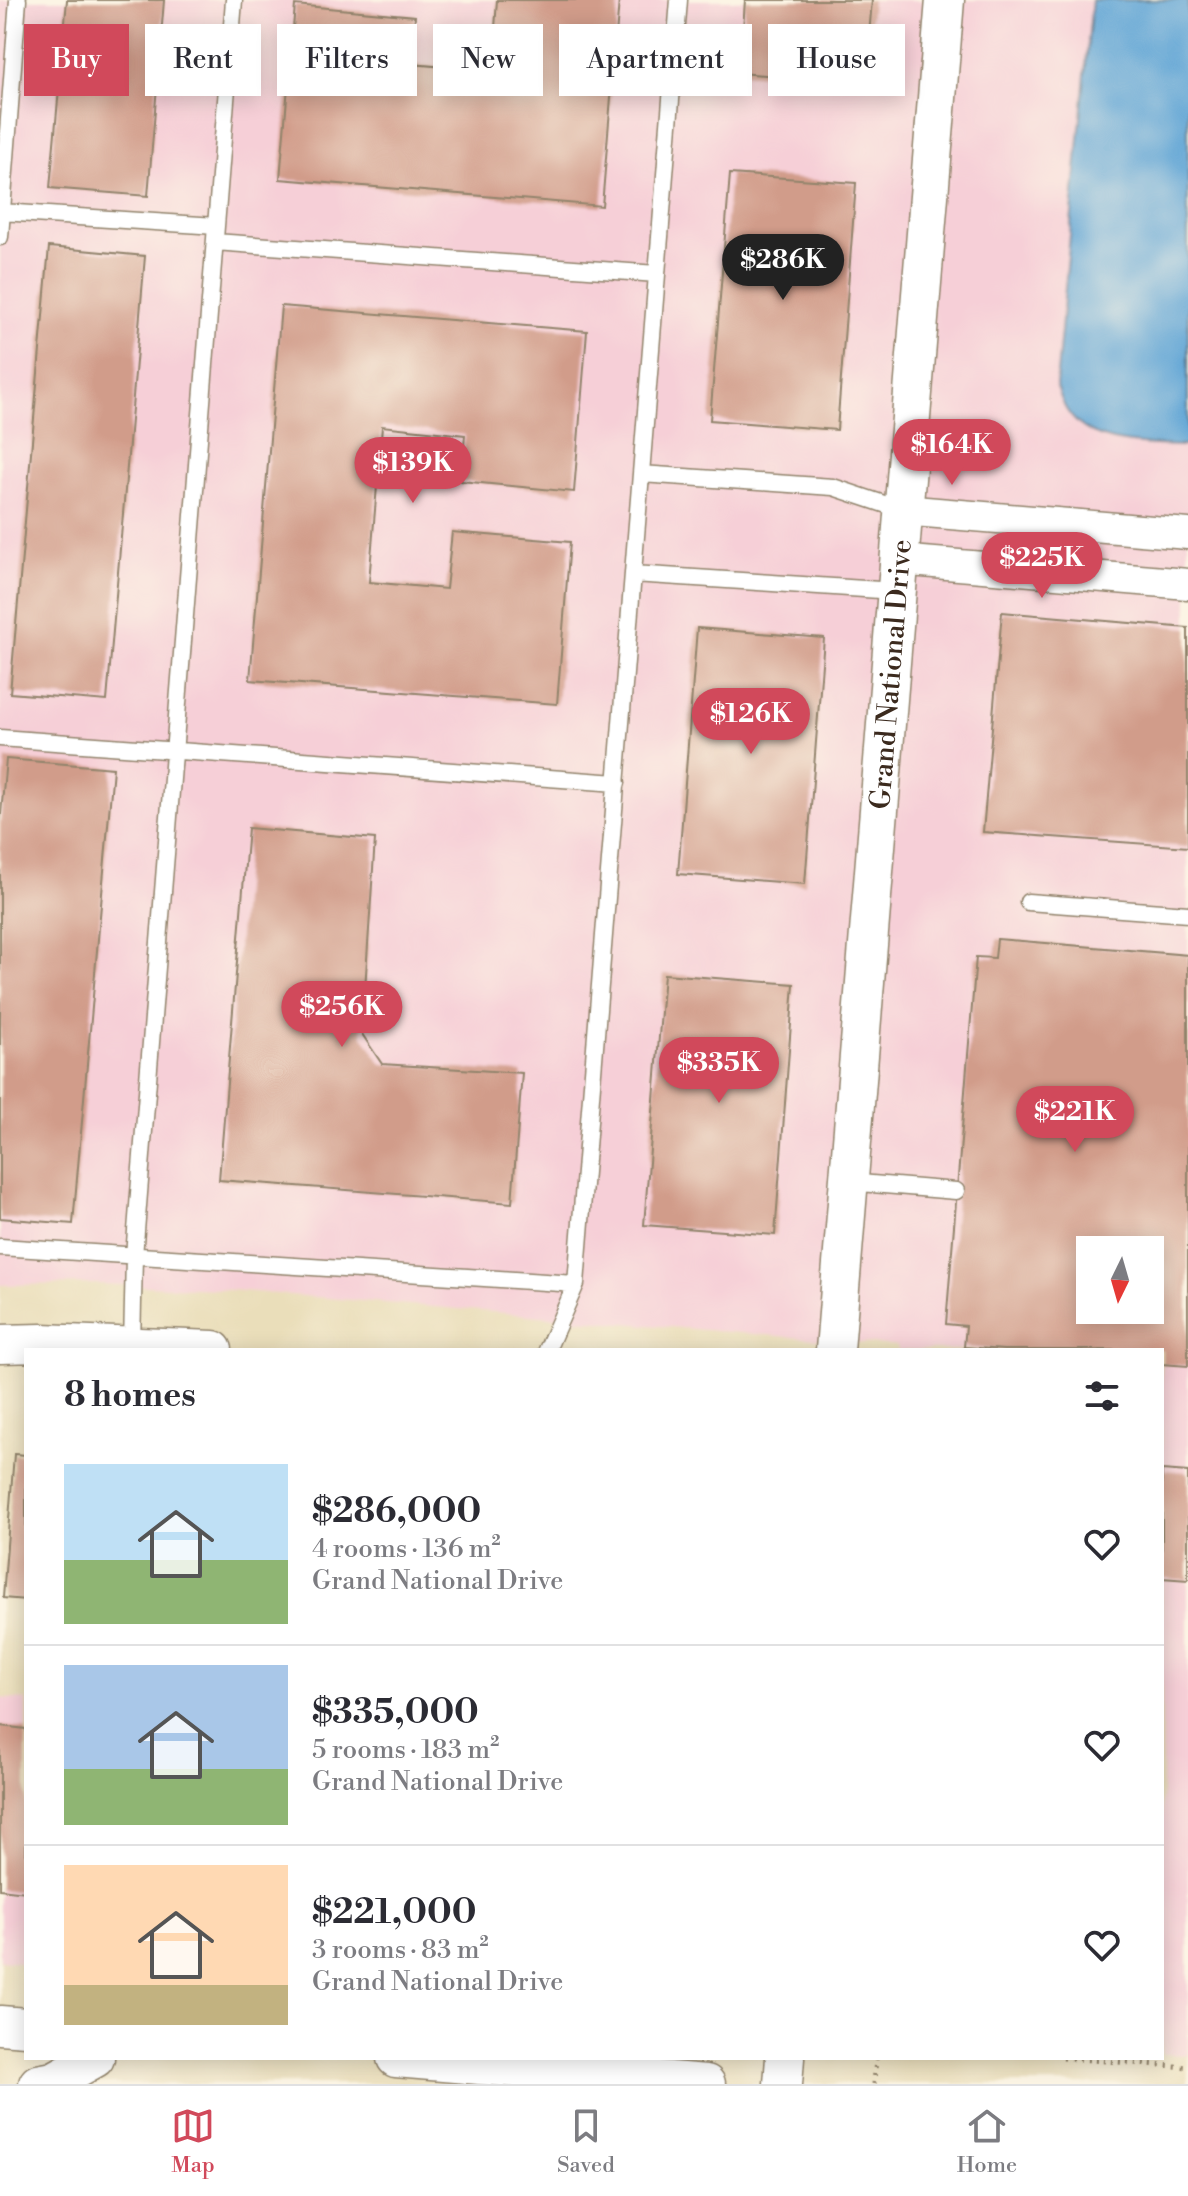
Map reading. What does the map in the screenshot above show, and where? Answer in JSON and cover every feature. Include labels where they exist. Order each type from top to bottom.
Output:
[{"type":"street","name":"Grand National Drive","points":[[835,1348],[945,0]]},
{"type":"street","points":[[902,510],[1188,534]]},
{"type":"street","points":[[896,576],[1188,584]]},
{"type":"street","points":[[0,1344],[172,1348]]},
{"type":"street","points":[[0,2025],[24,2027]]},
{"type":"street","points":[[38,2084],[54,2081],[91,2060]]},
{"type":"street","points":[[420,2060],[706,2084]]},
{"type":"street","points":[[783,2084],[785,2060]]},
{"type":"lane","points":[[0,237],[18,0]]},
{"type":"lane","points":[[132,1346],[134,1256],[234,0]]},
{"type":"lane","points":[[548,1348],[576,1284],[679,0]]},
{"type":"lane","points":[[2,212],[657,274]]},
{"type":"lane","points":[[641,474],[833,487],[902,510]]},
{"type":"lane","points":[[633,574],[896,576]]},
{"type":"lane","points":[[0,738],[617,783]]},
{"type":"lane","points":[[1028,902],[1188,914]]},
{"type":"lane","points":[[848,1182],[956,1191]]},
{"type":"lane","points":[[0,1247],[576,1284]]},
{"type":"path","points":[[874,2084],[876,2060]]},
{"type":"path","points":[[1091,2060],[1188,2067]]},
{"type":"shaded area","points":[[0,0],[1188,0],[1188,2055],[1164,2054],[1164,1348],[898,1348],[220,1289],[97,1284],[0,1285]]},
{"type":"shaded area","points":[[0,1698],[24,1700],[24,1963],[0,1960]]},
{"type":"water","points":[[1092,0],[1188,0],[1188,446],[1138,444],[1105,438],[1076,422],[1066,409],[1056,385]]},
{"type":"building","points":[[67,0],[164,0],[162,24],[145,24],[145,96],[156,96],[148,196],[50,188],[58,96],[129,96],[129,24],[65,24]]},
{"type":"building","points":[[497,0],[619,0],[617,24],[559,24],[559,96],[611,96],[602,206],[280,179],[287,96],[417,96],[417,65],[433,66],[433,96],[543,96],[543,24],[495,24]]},
{"type":"building","points":[[745,0],[872,0],[870,24],[768,24],[768,75],[752,74],[752,24],[743,24]]},
{"type":"building","points":[[295,5],[415,16],[414,24],[293,24]]},
{"type":"building","points":[[730,174],[856,183],[837,430],[710,420]]},
{"type":"building","points":[[49,247],[145,256],[107,701],[10,693]]},
{"type":"building","points":[[281,306],[587,331],[574,492],[461,481],[465,435],[382,426],[369,582],[446,589],[452,532],[570,542],[557,704],[250,680]]},
{"type":"building","points":[[1002,612],[1188,628],[1188,847],[983,832]]},
{"type":"building","points":[[697,628],[824,638],[805,884],[678,874]]},
{"type":"building","points":[[6,759],[113,768],[73,1224],[0,1218],[0,825]]},
{"type":"building","points":[[248,828],[375,839],[362,1034],[382,1064],[522,1073],[512,1203],[219,1180]]},
{"type":"building","points":[[997,939],[1188,955],[1188,1366],[1164,1364],[1164,1348],[964,1347],[966,1326],[946,1324],[976,957],[995,958]]},
{"type":"building","points":[[664,974],[794,984],[775,1235],[644,1225]]},
{"type":"building","points":[[14,1454],[24,1455],[24,1600],[3,1598]]},
{"type":"building","points":[[1164,1470],[1188,1472],[1188,1580],[1164,1578]]},
{"type":"building","points":[[0,1726],[24,1729],[24,1892],[0,1889]]}]
